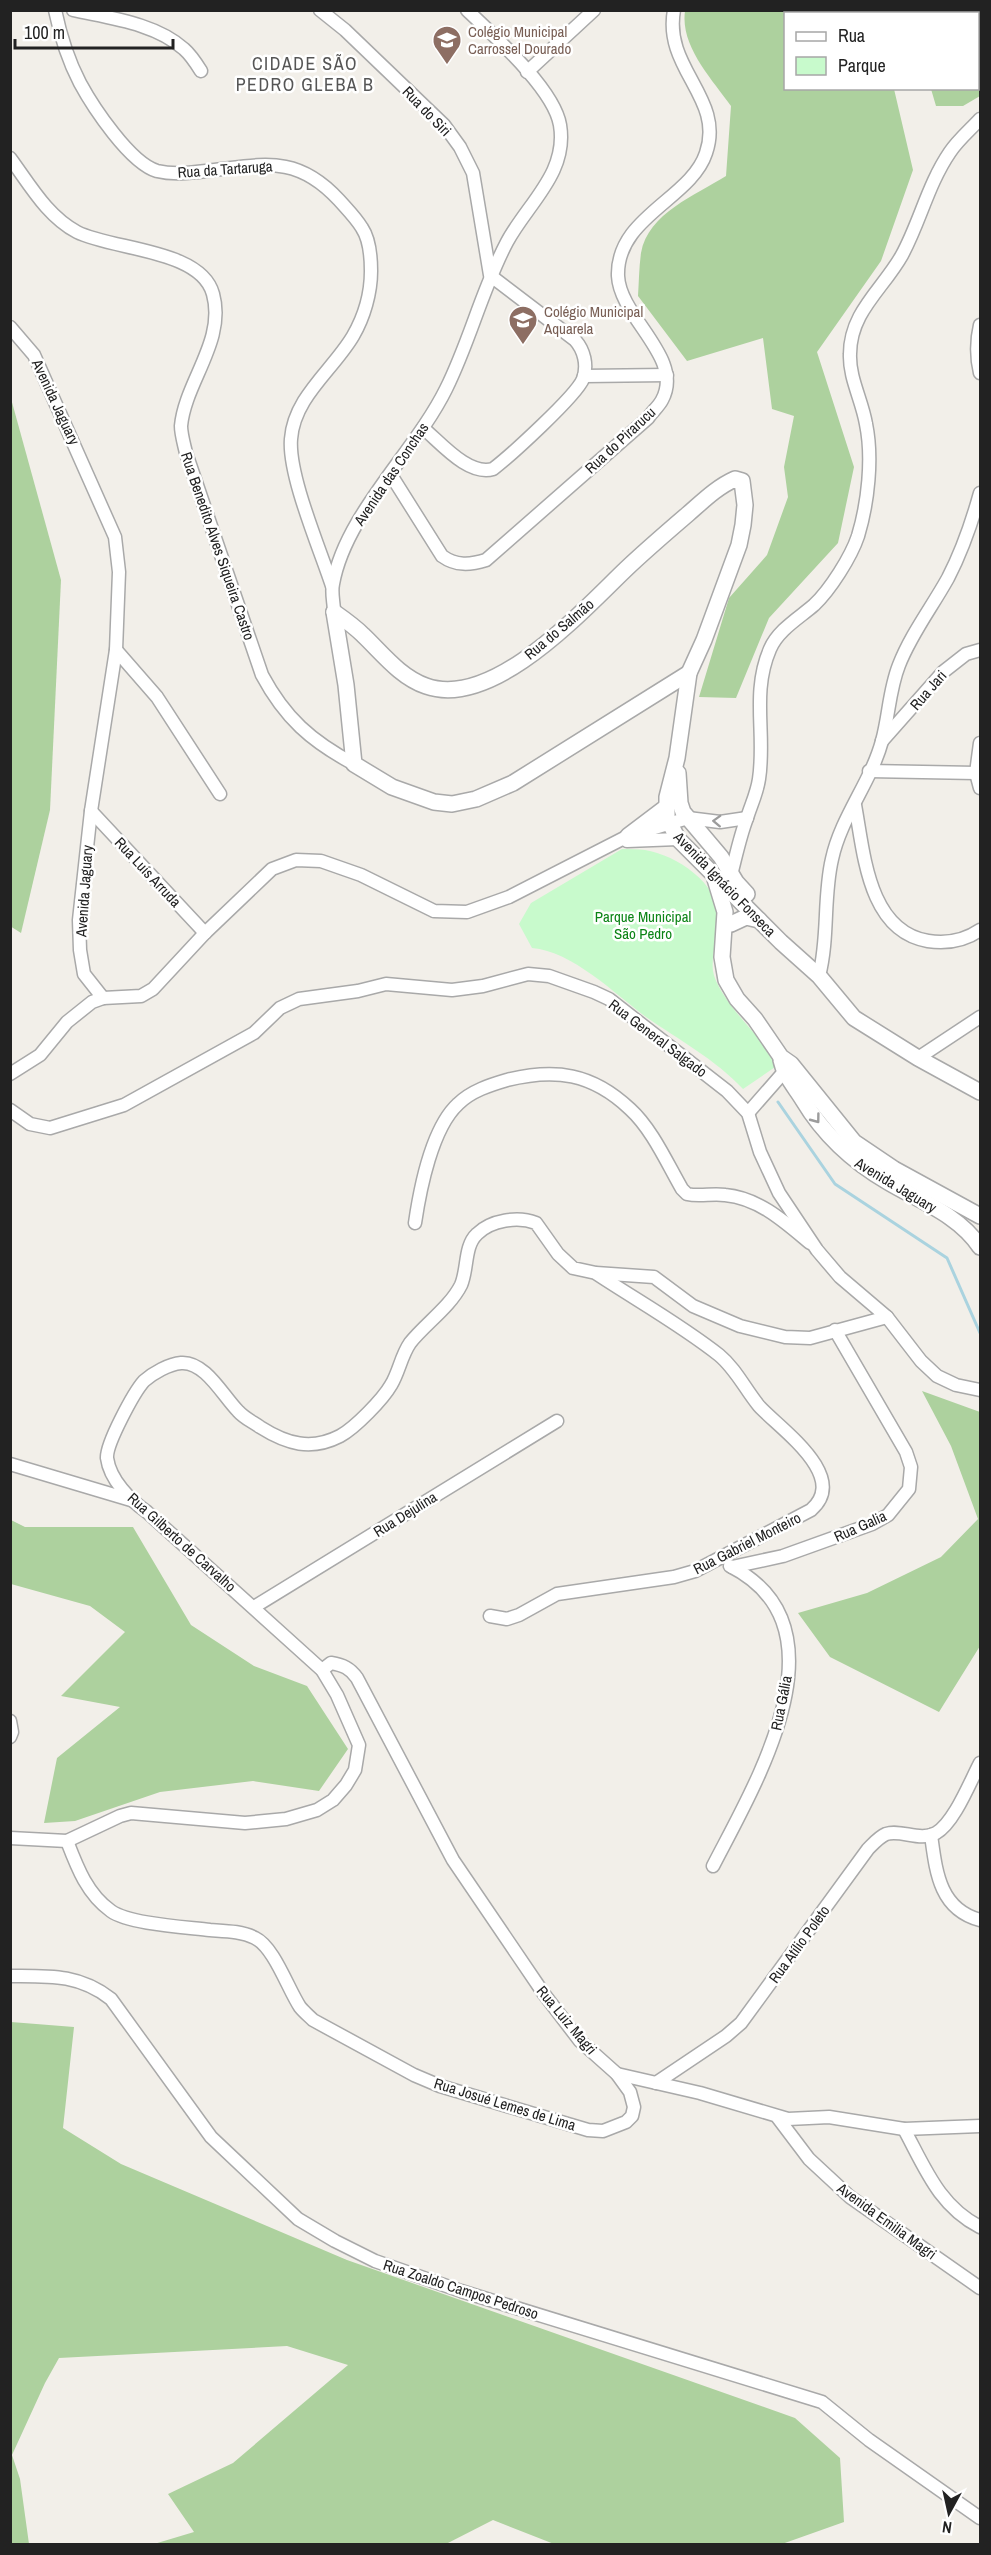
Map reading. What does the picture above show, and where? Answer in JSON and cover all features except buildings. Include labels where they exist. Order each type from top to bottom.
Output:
[{"type":"street","name":"Rua da Tartaruga","points":[[56,10],[61,33],[80,82],[110,127],[143,165],[155,170],[181,173],[263,165],[292,166],[314,177],[330,191],[367,235],[371,260],[371,283],[362,317],[353,337],[301,405],[291,437],[290,456],[332,586]]},
{"type":"street","points":[[74,10],[128,22],[164,36],[186,51],[201,71]]},
{"type":"street","name":"Rua do Siri","points":[[320,10],[345,30],[444,125],[460,147],[475,182],[490,276]]},
{"type":"street","points":[[527,72],[594,10]]},
{"type":"street","points":[[584,376],[667,375],[665,365],[622,296],[618,276],[620,261],[630,237],[698,168],[707,149],[710,120],[707,109],[677,55],[673,36],[674,10]]},
{"type":"street","name":"Avenida das Conchas","points":[[354,764],[332,586],[354,528],[438,406],[456,367],[490,276],[508,239],[552,177],[561,153],[560,125],[554,105],[527,72],[470,12]]},
{"type":"street","points":[[723,944],[731,924],[734,884],[747,819],[760,777],[758,691],[761,673],[773,642],[816,603],[852,552],[863,516],[869,466],[868,441],[867,424],[851,369],[850,353],[853,330],[860,311],[902,254],[919,213],[950,151],[981,119]]},
{"type":"street","name":"Rua Benedito Alves Siqueira Castro","points":[[10,158],[47,209],[77,232],[175,261],[197,271],[210,287],[215,306],[214,328],[181,426],[186,453],[262,675],[269,688],[295,721],[315,741],[354,764]]},
{"type":"street","points":[[423,428],[466,464],[485,471],[493,469],[568,398],[584,376],[582,348],[575,340],[490,276]]},
{"type":"street","points":[[981,325],[977,339],[977,359],[981,373]]},
{"type":"street","name":"Avenida Jaguary","points":[[10,327],[34,355],[115,537],[119,563],[116,650],[91,811],[79,920],[84,974],[103,998]]},
{"type":"street","name":"Rua do Pirarucu","points":[[391,475],[441,556],[463,564],[486,560],[648,418],[662,400],[668,383],[667,375]]},
{"type":"street","name":"Rua do Salmão","points":[[334,612],[360,632],[405,675],[416,681],[436,689],[474,685],[515,666],[551,640],[664,534],[718,488],[738,479],[745,489],[746,505],[739,545],[689,673]]},
{"type":"street","points":[[819,976],[825,953],[834,848],[882,741],[887,707],[898,666],[911,639],[948,577],[981,493]]},
{"type":"street","points":[[116,650],[157,697],[220,794]]},
{"type":"street","name":"Rua Jari","points":[[882,741],[943,672],[966,654],[981,650]]},
{"type":"street","points":[[354,764],[392,786],[434,802],[452,804],[476,799],[513,783],[689,673]]},
{"type":"street","points":[[628,836],[665,808],[677,758],[689,673]]},
{"type":"street","points":[[981,743],[976,773],[981,788]]},
{"type":"street","points":[[677,758],[680,803],[688,818]]},
{"type":"street","points":[[869,771],[976,773]]},
{"type":"street","points":[[855,805],[864,855],[875,897],[887,917],[902,931],[916,939],[941,943],[959,941],[981,930]]},
{"type":"street","name":"Avenida Ignácio Fonseca","points":[[665,808],[670,825],[678,839],[708,867],[734,884],[754,903],[781,942]]},
{"type":"street","name":"Rua Luís Arruda","points":[[91,811],[205,933]]},
{"type":"street","points":[[10,1074],[40,1055],[77,1012],[92,1002],[103,998],[141,996],[153,989],[205,933],[272,869],[296,860],[321,861],[331,864],[361,875],[422,906],[450,913],[467,912],[509,897],[628,836],[688,818],[720,822],[747,819]]},
{"type":"street","name":"Avenida Ignácio Fonseca","points":[[688,818],[720,857],[734,884],[759,920],[819,976],[854,1018],[918,1058],[981,1092]]},
{"type":"street","points":[[609,845],[628,841],[678,839]]},
{"type":"street","points":[[708,867],[716,863],[720,857]]},
{"type":"street","name":"Avenida Jaguary","points":[[708,867],[724,904],[722,957],[726,980],[737,999],[755,1019],[785,1064],[813,1117],[844,1152],[886,1181],[967,1229],[981,1247]]},
{"type":"street","points":[[731,924],[746,917],[759,920]]},
{"type":"street","name":"Rua General Salgado","points":[[10,1110],[30,1124],[50,1128],[124,1105],[254,1033],[280,1008],[295,1000],[358,991],[386,984],[452,990],[483,986],[528,974],[549,976],[609,999],[727,1091],[748,1113],[760,1152],[779,1193],[817,1250],[840,1277],[887,1317],[921,1361],[937,1376],[956,1385],[981,1390]]},
{"type":"street","points":[[918,1058],[981,1017]]},
{"type":"street","points":[[748,1113],[785,1064]]},
{"type":"street","name":"Avenida Jaguary","points":[[785,1064],[854,1142],[894,1169],[981,1216]]},
{"type":"street","points":[[415,1223],[431,1156],[446,1120],[457,1104],[492,1084],[545,1072],[587,1080],[630,1109],[687,1194],[728,1195],[762,1206],[779,1217],[817,1250]]},
{"type":"street","points":[[946,1215],[957,1202]]},
{"type":"street","name":"Rua Gilberto de Carvalho","points":[[67,1842],[120,1816],[131,1814],[245,1823],[286,1819],[317,1810],[333,1800],[355,1770],[359,1745],[337,1695],[322,1670],[254,1607],[131,1500],[110,1469],[107,1452],[137,1391],[144,1382],[167,1367],[180,1363],[200,1368],[240,1414],[291,1443],[318,1445],[347,1432],[386,1393],[411,1342],[460,1286],[472,1238],[485,1227],[519,1219],[536,1223],[573,1268],[596,1273],[654,1277],[693,1306],[717,1318],[763,1331],[799,1339],[810,1338],[887,1317]]},
{"type":"street","name":"Rua Gabriel Monteiro","points":[[489,1617],[507,1619],[519,1615],[557,1594],[674,1577],[696,1571],[811,1510],[816,1506],[823,1488],[820,1473],[806,1452],[758,1404],[726,1361],[596,1273]]},
{"type":"street","name":"Rua Galia","points":[[732,1567],[783,1556],[872,1524],[888,1515],[909,1489],[911,1467],[906,1452],[835,1330]]},
{"type":"street","name":"Rua Dejulina","points":[[254,1607],[557,1421]]},
{"type":"street","points":[[10,1464],[131,1500]]},
{"type":"street","name":"Rua Gália","points":[[713,1866],[766,1762],[781,1718],[788,1675],[786,1640],[774,1603],[761,1586],[715,1559]]},
{"type":"street","name":"Rua Luiz Magri","points":[[322,1670],[331,1663],[339,1664],[347,1667],[357,1677],[453,1860],[544,1994],[580,2041],[617,2074],[700,2093],[788,2120],[829,2117],[904,2129],[981,2126]]},
{"type":"street","points":[[10,1721],[12,1732],[10,1737]]},
{"type":"street","points":[[981,1763],[954,1812],[943,1827],[931,1835],[936,1877],[942,1891],[950,1902],[963,1912],[981,1920]]},
{"type":"street","name":"Rua Atílio Poleto","points":[[656,2083],[726,2036],[741,2022],[868,1849],[881,1837],[888,1833],[931,1835]]},
{"type":"street","points":[[10,1838],[67,1842]]},
{"type":"street","name":"Rua Josué Lemes de Lima","points":[[67,1842],[81,1876],[101,1902],[112,1912],[155,1923],[237,1933],[255,1938],[266,1948],[301,2008],[313,2020],[423,2078],[464,2094],[540,2117],[588,2130],[603,2131],[626,2122],[632,2116],[634,2108],[627,2086],[617,2074]]},
{"type":"street","name":"Rua Zoaldo Campos Pedroso","points":[[10,1976],[71,1978],[94,1986],[111,1999],[211,2137],[298,2219],[335,2241],[375,2260],[460,2291],[822,2402],[868,2440],[981,2518]]},
{"type":"street","name":"Avenida Emilia Magri","points":[[778,2118],[809,2159],[850,2197],[981,2288]]},
{"type":"street","points":[[904,2129],[941,2194],[954,2211],[981,2227]]},
{"type":"green space","points":[[685,11],[980,11],[980,96],[963,106],[936,106],[931,90],[979,90],[979,12],[784,12],[784,90],[894,90],[913,170],[881,261],[817,352],[854,467],[838,543],[769,618],[736,698],[699,697],[729,598],[767,555],[788,497],[784,467],[794,416],[772,409],[763,338],[687,361],[638,296],[641,253],[645,239],[653,227],[675,207],[726,176],[731,106],[699,62],[687,37]]},
{"type":"green space","points":[[10,395],[61,580],[50,810],[21,933],[10,926]]},
{"type":"green space","name":"Parque Municipal São Pedro","points":[[622,849],[645,850],[670,858],[695,874],[713,895],[718,907],[719,920],[713,965],[716,982],[742,1019],[781,1063],[743,1089],[709,1059],[646,1017],[592,975],[562,957],[532,948],[519,924],[531,903]]},
{"type":"green space","points":[[922,1391],[980,1412],[980,1646],[939,1712],[830,1657],[798,1613],[867,1593],[941,1557],[978,1519],[951,1446]]},
{"type":"green space","points":[[11,1520],[25,1527],[133,1527],[191,1625],[254,1666],[307,1686],[348,1749],[319,1791],[253,1781],[160,1792],[75,1821],[44,1823],[57,1758],[120,1707],[61,1696],[125,1632],[90,1606],[11,1584]]},
{"type":"green space","points":[[11,2022],[74,2027],[63,2128],[121,2164],[347,2260],[795,2418],[840,2458],[844,2522],[782,2544],[554,2544],[493,2520],[446,2544],[154,2544],[194,2532],[168,2494],[233,2463],[348,2365],[287,2346],[59,2358],[12,2455],[20,2479],[29,2544],[11,2544]]},
{"type":"waterway","points":[[778,1102],[835,1184],[947,1258],[980,1333]]},
{"type":"place","name":"Colégio Municipal Carrossel Dourado","points":[[447,66]]},
{"type":"place","name":"Colégio Municipal Aquarela","points":[[523,346]]},
{"type":"district","name":"CIDADE SÃO PEDRO GLEBA B","points":[[305,73]]}]
